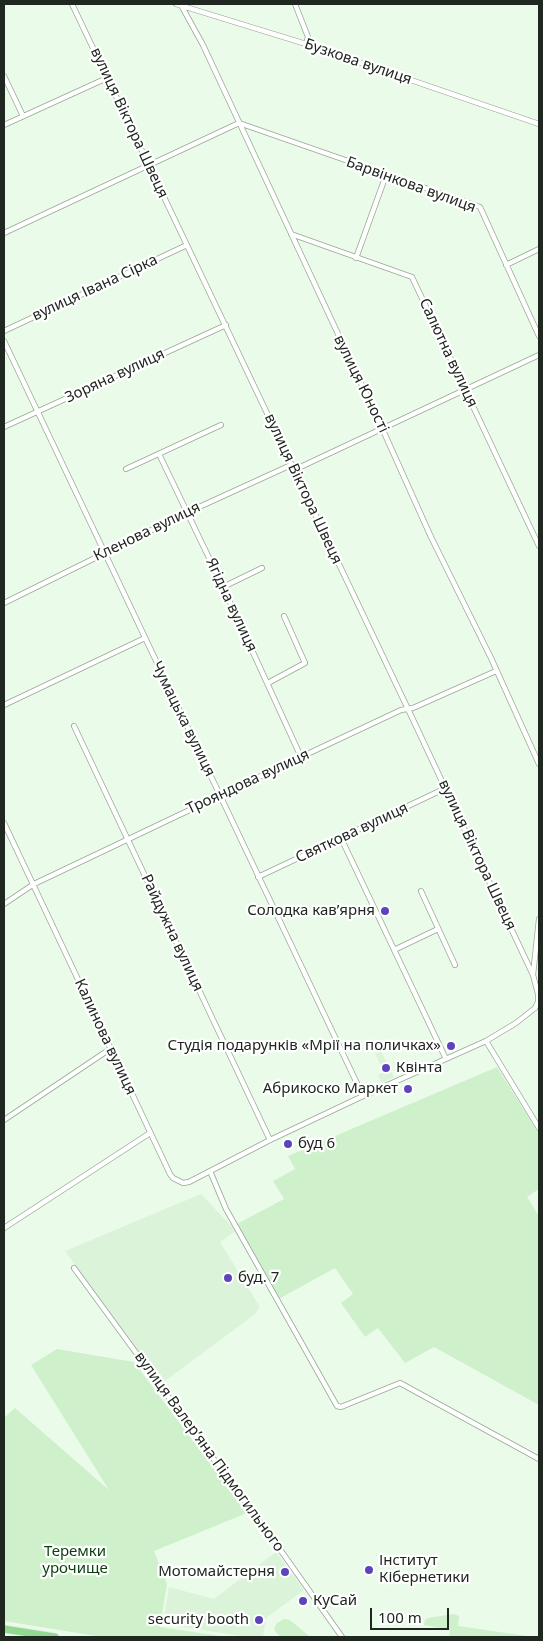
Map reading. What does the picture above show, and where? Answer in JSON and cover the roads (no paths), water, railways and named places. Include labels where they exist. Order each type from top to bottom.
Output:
[{"type":"highway","points":[[4,1630],[55,1637]]},
{"type":"street","name":"вулиця Віктора Швеця","points":[[72,4],[446,788],[532,975]]},
{"type":"street","points":[[295,4],[308,37],[306,44]]},
{"type":"street","name":"Бузкова вулиця","points":[[179,5],[306,44],[539,124]]},
{"type":"street","name":"вулиця Юності","points":[[179,5],[203,46],[431,537],[539,764]]},
{"type":"street","points":[[4,76],[23,116]]},
{"type":"street","points":[[4,125],[107,78]]},
{"type":"street","points":[[4,233],[239,123]]},
{"type":"street","name":"Барвінкова вулиця","points":[[239,123],[480,207],[539,336]]},
{"type":"street","points":[[356,258],[386,175]]},
{"type":"street","name":"Салютна вулиця","points":[[290,233],[412,277],[539,546]]},
{"type":"street","name":"вулиця Івана Сірка","points":[[4,331],[187,245]]},
{"type":"street","points":[[506,265],[539,250]]},
{"type":"street","name":"Зоряна вулиця","points":[[4,427],[226,324]]},
{"type":"street","name":"Чумацька вулиця","points":[[4,341],[363,1096]]},
{"type":"street","name":"Кленова вулиця","points":[[4,603],[186,513],[382,428],[539,355]]},
{"type":"street","points":[[126,469],[220,425]]},
{"type":"street","name":"Ягідна вулиця","points":[[159,454],[223,587],[300,757]]},
{"type":"street","points":[[223,587],[262,568]]},
{"type":"street","points":[[268,684],[305,663],[284,616]]},
{"type":"street","points":[[4,705],[144,638]]},
{"type":"street","name":"Трояндова вулиця","points":[[4,904],[34,884],[300,757],[401,710],[408,709],[496,671]]},
{"type":"street","name":"Райдужна вулиця","points":[[74,726],[270,1140]]},
{"type":"street","name":"Святкова вулиця","points":[[258,877],[446,788]]},
{"type":"street","name":"Калинова вулиця","points":[[4,823],[170,1174],[173,1178],[183,1183],[190,1182],[210,1172]]},
{"type":"street","points":[[341,838],[446,1060]]},
{"type":"street","points":[[421,891],[455,965]]},
{"type":"street","points":[[539,919],[532,975],[538,994],[538,1002],[535,1008],[516,1023],[486,1041],[270,1140],[210,1172],[226,1209],[337,1406],[342,1407],[400,1384],[539,1459]]},
{"type":"street","points":[[394,950],[438,929]]},
{"type":"street","points":[[486,1041],[539,1128]]},
{"type":"street","points":[[4,1120],[110,1049]]},
{"type":"street","points":[[4,1228],[150,1133]]},
{"type":"street","name":"вулиця Валерʼяна Підмогильного","points":[[74,1268],[342,1637]]},
{"type":"place","name":"Солодка кав’ярня","points":[[385,911]]},
{"type":"place","name":"Студія подарунків «Мрії на поличках»","points":[[451,1046]]},
{"type":"place","name":"Квінта","points":[[386,1068]]},
{"type":"place","name":"Абрикоско Маркет","points":[[408,1089]]},
{"type":"place","name":"буд 6","points":[[288,1144]]},
{"type":"place","name":"буд. 7","points":[[228,1278]]},
{"type":"place","name":"Інститут Кібернетики","points":[[369,1570]]},
{"type":"place","name":"Мотомайстерня","points":[[285,1572]]},
{"type":"place","name":"КуСай","points":[[303,1601]]},
{"type":"place","name":"security booth","points":[[259,1620]]},
{"type":"park label","name":"Теремки урочище","points":[[75,1560]]}]
